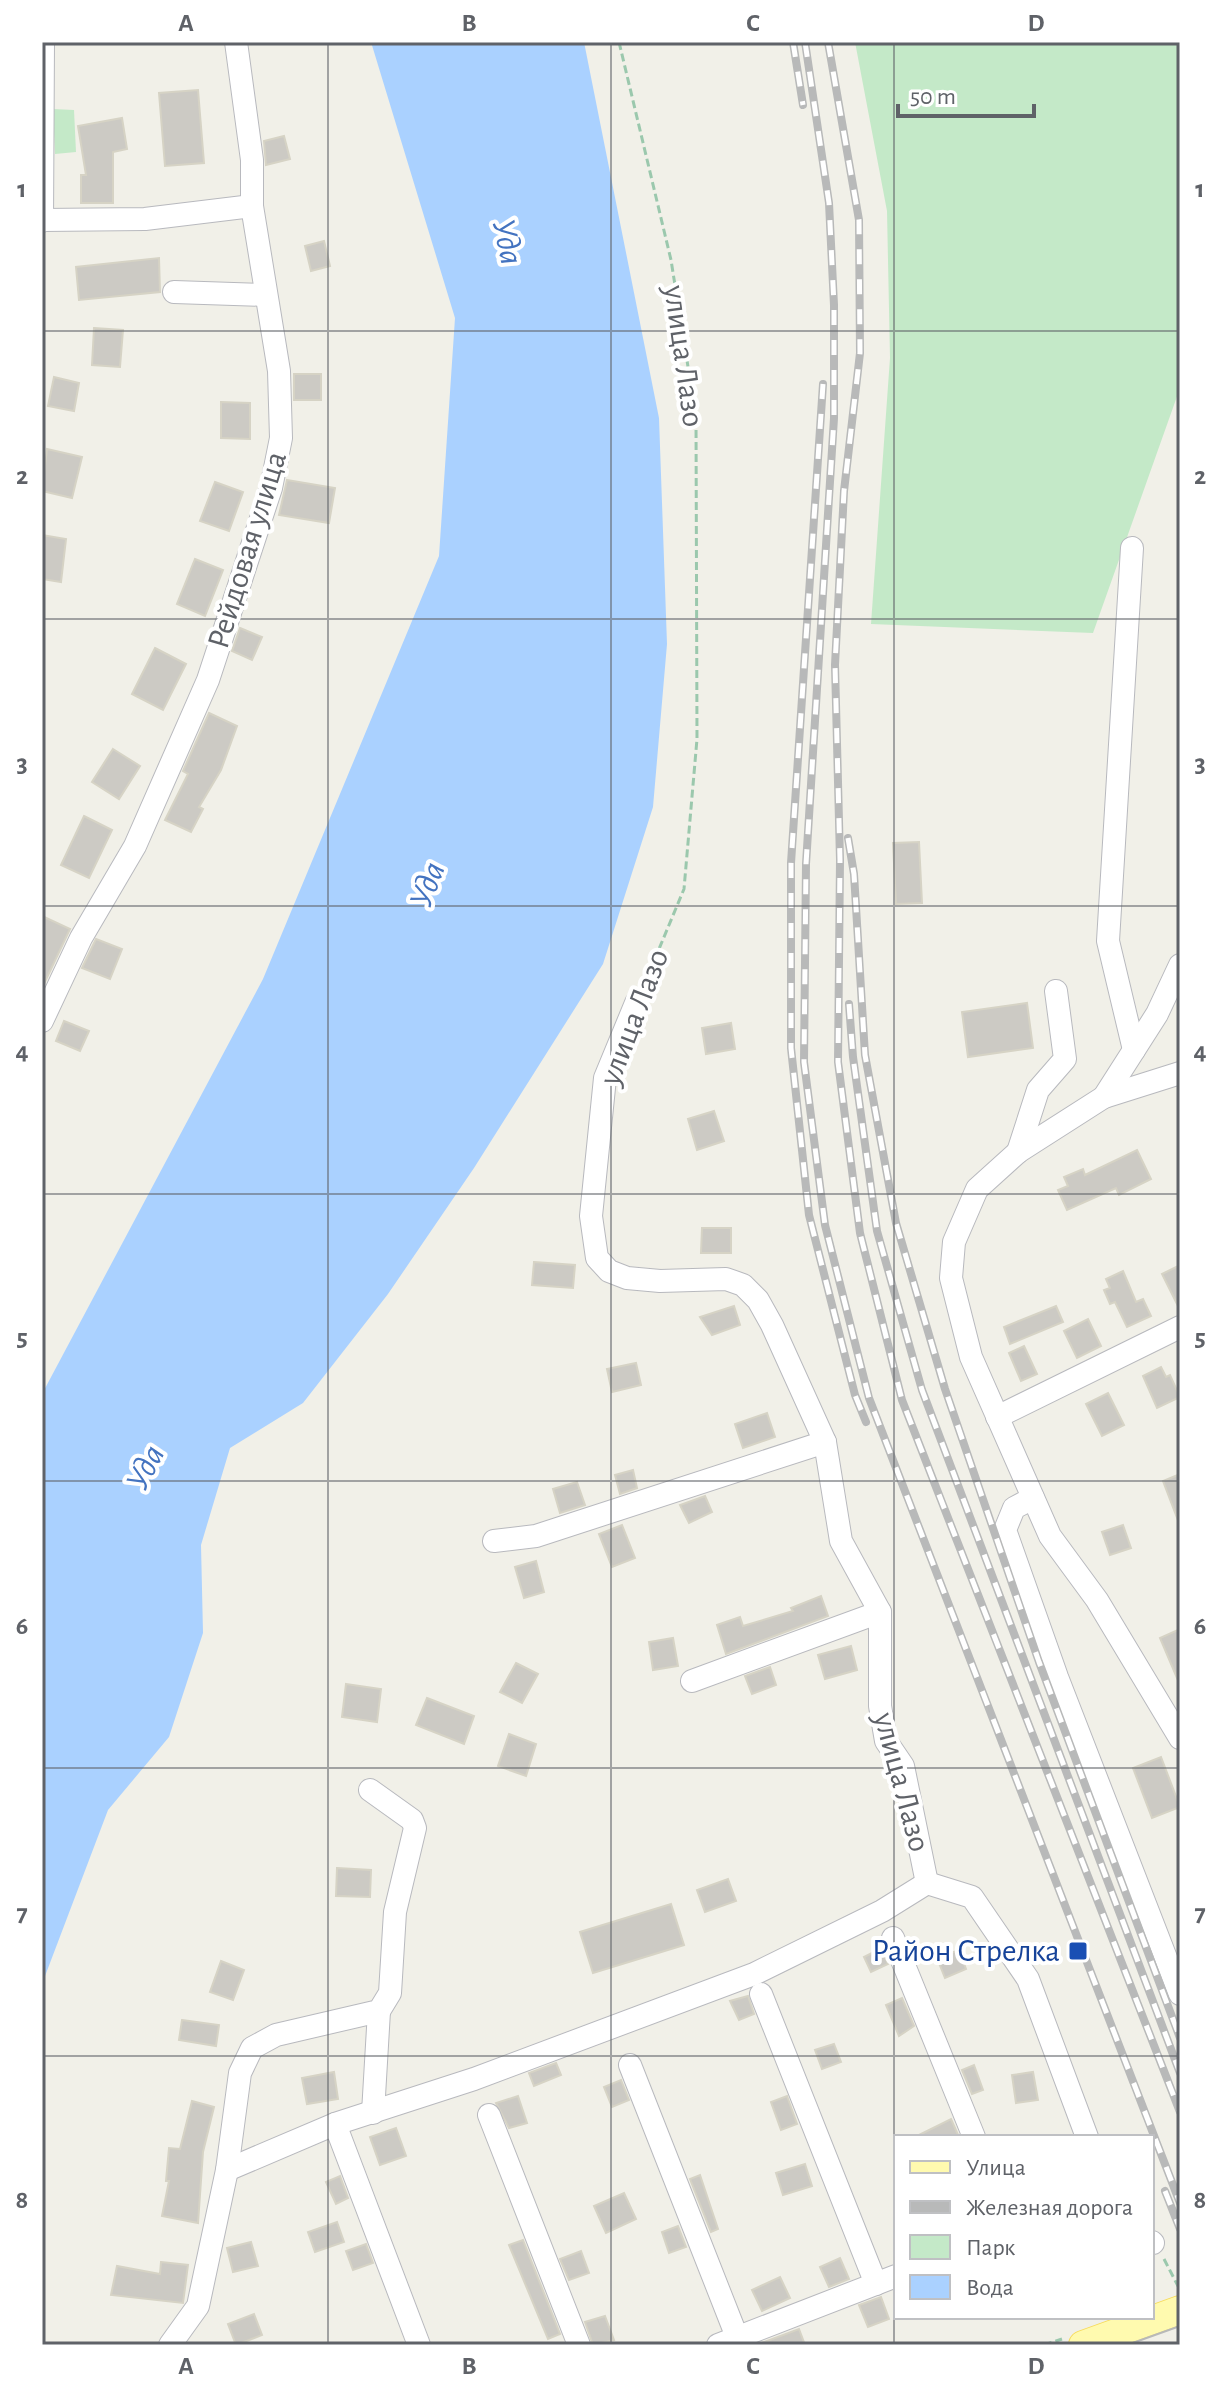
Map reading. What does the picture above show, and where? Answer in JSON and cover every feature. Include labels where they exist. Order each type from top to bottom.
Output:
[{"type":"main road","points":[[1083,2345],[1180,2310]]},
{"type":"street","points":[[43,42],[42,221],[145,219],[252,206]]},
{"type":"street","name":"Рейдовая улица","points":[[42,1021],[81,938],[135,846],[202,694],[271,488],[281,438],[279,371],[252,206],[252,160],[236,42]]},
{"type":"street","points":[[174,292],[266,295]]},
{"type":"street","points":[[1132,548],[1108,941],[1134,1050]]},
{"type":"street","points":[[1104,1097],[1134,1050],[1180,965]]},
{"type":"street","points":[[1018,1152],[1038,1090],[1065,1059],[1056,991]]},
{"type":"street","name":"улица Лазо","points":[[636,1003],[605,1078],[591,1216],[597,1258],[609,1271],[627,1278],[660,1281],[726,1279],[743,1285],[758,1300],[772,1325],[825,1442],[841,1541],[880,1612],[880,1706],[886,1741],[903,1766],[927,1883]]},
{"type":"street","points":[[1180,1073],[1104,1097],[1018,1152],[977,1189],[954,1242],[951,1278],[971,1357],[1050,1536],[1097,1600],[1180,1738]]},
{"type":"street","points":[[997,1417],[1180,1327]]},
{"type":"street","points":[[494,1541],[536,1536],[825,1442]]},
{"type":"street","points":[[1033,1498],[1014,1508],[1005,1530],[1057,1677],[1180,1994]]},
{"type":"street","points":[[692,1681],[880,1612]]},
{"type":"street","points":[[370,1790],[412,1820],[415,1828],[395,1912],[390,1993],[379,2011],[373,2113]]},
{"type":"street","points":[[227,2170],[335,2124],[373,2113],[754,1974],[882,1911],[927,1883],[972,1897],[1018,1962],[1028,1979],[1086,2135]]},
{"type":"street","points":[[893,1938],[973,2135]]},
{"type":"street","points":[[630,2065],[727,2341],[886,2280],[761,1994]]},
{"type":"street","points":[[170,2345],[198,2306],[227,2170],[240,2073],[252,2048],[276,2035],[379,2011]]},
{"type":"street","points":[[489,2115],[579,2345]]},
{"type":"street","points":[[335,2124],[419,2345]]},
{"type":"path","name":"улица Лазо","points":[[619,42],[671,260],[696,417],[697,739],[684,889],[636,1003]]},
{"type":"path","points":[[1154,2245],[1173,2273],[1180,2291]]},
{"type":"green space","points":[[855,42],[1180,42],[1180,388],[1093,633],[871,624],[890,358],[887,211]]},
{"type":"green space","points":[[53,109],[74,110],[76,152],[55,154]]},
{"type":"water","name":"Уда","points":[[371,42],[584,42],[659,418],[667,644],[653,807],[603,964],[474,1168],[388,1294],[303,1403],[230,1448],[201,1545],[203,1633],[169,1737],[108,1810],[42,1984],[42,1394],[263,979],[439,556],[455,318]]},
{"type":"building","points":[[198,90],[204,163],[165,166],[159,93]]},
{"type":"building","points":[[122,118],[127,149],[113,152],[113,203],[81,203],[81,175],[86,175],[78,126]]},
{"type":"building","points":[[284,136],[290,159],[266,165],[264,141]]},
{"type":"building","points":[[324,241],[330,266],[311,271],[305,246]]},
{"type":"building","points":[[159,258],[160,292],[79,300],[76,267]]},
{"type":"building","points":[[94,328],[123,330],[120,367],[92,365]]},
{"type":"building","points":[[294,374],[321,374],[321,400],[294,400]]},
{"type":"building","points":[[54,377],[79,383],[74,411],[48,406]]},
{"type":"building","points":[[221,402],[250,403],[250,439],[221,438]]},
{"type":"building","points":[[47,449],[82,457],[72,498],[42,491]]},
{"type":"building","points":[[287,480],[335,488],[329,523],[279,515]]},
{"type":"building","points":[[215,482],[243,492],[229,531],[200,521]]},
{"type":"building","points":[[42,535],[66,539],[61,582],[42,579]]},
{"type":"building","points":[[195,559],[223,570],[205,616],[177,604]]},
{"type":"building","points":[[240,628],[262,637],[252,660],[232,651]]},
{"type":"building","points":[[155,648],[186,664],[163,710],[132,694]]},
{"type":"building","points":[[209,713],[237,726],[221,770],[199,807],[203,809],[191,832],[165,820],[188,774],[183,771]]},
{"type":"building","points":[[113,749],[140,766],[119,799],[92,782]]},
{"type":"building","points":[[84,816],[112,830],[89,878],[61,865]]},
{"type":"building","points":[[919,842],[922,903],[896,904],[893,843]]},
{"type":"building","points":[[42,916],[70,929],[42,988]]},
{"type":"building","points":[[96,939],[122,949],[110,979],[82,968]]},
{"type":"building","points":[[1027,1003],[1033,1048],[968,1057],[962,1012]]},
{"type":"building","points":[[64,1021],[89,1031],[80,1051],[56,1041]]},
{"type":"building","points":[[731,1023],[735,1049],[706,1054],[702,1028]]},
{"type":"building","points":[[714,1111],[724,1141],[697,1150],[688,1119]]},
{"type":"building","points":[[1137,1150],[1151,1179],[1119,1195],[1116,1188],[1067,1210],[1058,1190],[1068,1186],[1064,1177],[1083,1169],[1085,1175]]},
{"type":"building","points":[[702,1228],[731,1228],[731,1253],[701,1253]]},
{"type":"building","points":[[534,1262],[575,1265],[573,1288],[532,1285]]},
{"type":"building","points":[[1180,1265],[1180,1310],[1162,1274]]},
{"type":"building","points":[[1123,1271],[1136,1302],[1143,1299],[1151,1316],[1127,1327],[1115,1302],[1110,1304],[1104,1290],[1110,1288],[1106,1279]]},
{"type":"building","points":[[734,1306],[740,1325],[712,1335],[700,1317]]},
{"type":"building","points":[[1056,1306],[1063,1322],[1010,1344],[1004,1327]]},
{"type":"building","points":[[1088,1319],[1101,1346],[1077,1358],[1064,1331]]},
{"type":"building","points":[[1024,1346],[1037,1374],[1021,1381],[1009,1353]]},
{"type":"building","points":[[636,1363],[641,1385],[612,1392],[607,1369]]},
{"type":"building","points":[[1161,1367],[1166,1377],[1170,1375],[1180,1397],[1157,1408],[1143,1376]]},
{"type":"building","points":[[1108,1393],[1124,1425],[1102,1436],[1086,1404]]},
{"type":"building","points":[[767,1413],[775,1437],[743,1448],[735,1424]]},
{"type":"building","points":[[633,1470],[637,1488],[620,1494],[615,1475]]},
{"type":"building","points":[[1180,1474],[1180,1522],[1179,1523],[1163,1481]]},
{"type":"building","points":[[577,1482],[585,1505],[560,1513],[553,1489]]},
{"type":"building","points":[[705,1496],[712,1512],[689,1523],[680,1505]]},
{"type":"building","points":[[622,1525],[635,1558],[612,1567],[599,1534]]},
{"type":"building","points":[[1123,1525],[1131,1548],[1110,1555],[1102,1532]]},
{"type":"building","points":[[536,1561],[544,1592],[524,1598],[515,1567]]},
{"type":"building","points":[[821,1596],[828,1616],[726,1654],[717,1625],[740,1617],[743,1626],[793,1611],[791,1608]]},
{"type":"building","points":[[1180,1629],[1180,1685],[1160,1638]]},
{"type":"building","points":[[673,1638],[678,1666],[653,1670],[649,1642]]},
{"type":"building","points":[[851,1646],[857,1670],[825,1679],[818,1655]]},
{"type":"building","points":[[516,1663],[538,1674],[522,1703],[500,1692]]},
{"type":"building","points":[[770,1667],[776,1685],[752,1694],[745,1676]]},
{"type":"building","points":[[346,1684],[381,1689],[377,1722],[342,1717]]},
{"type":"building","points":[[427,1698],[474,1716],[464,1744],[416,1725]]},
{"type":"building","points":[[509,1734],[536,1744],[526,1776],[498,1766]]},
{"type":"building","points":[[1161,1757],[1180,1807],[1152,1818],[1133,1768]]},
{"type":"building","points":[[337,1868],[371,1870],[370,1897],[336,1896]]},
{"type":"building","points":[[728,1879],[736,1901],[705,1912],[697,1890]]},
{"type":"building","points":[[671,1904],[684,1945],[593,1973],[580,1932]]},
{"type":"building","points":[[882,1948],[888,1964],[871,1972],[864,1957]]},
{"type":"building","points":[[959,1950],[966,1969],[945,1978],[937,1958]]},
{"type":"building","points":[[221,1961],[244,1970],[233,2000],[210,1992]]},
{"type":"building","points":[[748,1996],[754,2014],[739,2020],[730,2001]]},
{"type":"building","points":[[902,1998],[914,2026],[899,2036],[886,2005]]},
{"type":"building","points":[[182,2020],[219,2025],[216,2046],[179,2040]]},
{"type":"building","points":[[834,2044],[841,2062],[822,2069],[815,2050]]},
{"type":"building","points":[[556,2063],[561,2075],[534,2086],[529,2073]]},
{"type":"building","points":[[974,2065],[983,2090],[972,2094],[962,2070]]},
{"type":"building","points":[[334,2072],[338,2099],[307,2104],[302,2078]]},
{"type":"building","points":[[1033,2072],[1038,2100],[1016,2103],[1012,2075]]},
{"type":"building","points":[[621,2080],[629,2100],[612,2107],[604,2087]]},
{"type":"building","points":[[518,2096],[527,2123],[509,2128],[496,2103]]},
{"type":"building","points":[[787,2096],[797,2124],[781,2130],[771,2102]]},
{"type":"building","points":[[192,2101],[214,2107],[203,2152],[198,2223],[162,2216],[169,2181],[166,2181],[169,2148],[180,2149]]},
{"type":"building","points":[[951,2119],[958,2135],[919,2135]]},
{"type":"building","points":[[396,2128],[406,2156],[380,2165],[370,2137]]},
{"type":"building","points":[[805,2164],[812,2186],[783,2195],[776,2173]]},
{"type":"building","points":[[700,2175],[718,2229],[711,2232],[690,2179]]},
{"type":"building","points":[[340,2176],[348,2198],[336,2204],[326,2182]]},
{"type":"building","points":[[624,2193],[636,2219],[606,2233],[594,2206]]},
{"type":"building","points":[[337,2222],[344,2242],[315,2252],[308,2232]]},
{"type":"building","points":[[678,2226],[686,2247],[669,2253],[662,2232]]},
{"type":"building","points":[[523,2240],[560,2334],[548,2339],[509,2245]]},
{"type":"building","points":[[251,2242],[258,2266],[233,2272],[227,2248]]},
{"type":"building","points":[[366,2244],[373,2263],[353,2270],[346,2251]]},
{"type":"building","points":[[581,2251],[589,2273],[569,2280],[560,2259]]},
{"type":"building","points":[[840,2258],[849,2279],[829,2287],[820,2267]]},
{"type":"building","points":[[161,2262],[188,2265],[183,2303],[111,2295],[117,2266],[160,2274]]},
{"type":"building","points":[[780,2277],[790,2298],[762,2311],[752,2290]]},
{"type":"building","points":[[881,2297],[889,2319],[868,2327],[859,2305]]},
{"type":"building","points":[[254,2314],[262,2335],[236,2345],[228,2324]]},
{"type":"building","points":[[605,2316],[614,2340],[593,2345],[585,2322]]},
{"type":"building","points":[[799,2329],[805,2345],[759,2345],[759,2344]]},
{"type":"tram line","points":[[1127,2345],[1180,2326]]},
{"type":"railway","points":[[793,42],[803,105]]},
{"type":"railway","points":[[805,42],[829,203],[834,305],[834,418],[806,864],[804,1062],[825,1225],[869,1398],[1154,2135]]},
{"type":"railway","points":[[828,42],[859,220],[860,353],[844,491],[835,665],[840,860],[838,1062],[860,1233],[902,1400],[1180,2112]]},
{"type":"railway","points":[[823,384],[791,863],[791,1048],[809,1215],[855,1395],[866,1422]]},
{"type":"railway","points":[[848,838],[854,874],[865,1055],[896,1223],[945,1389],[1039,1662],[1180,2038]]},
{"type":"railway","points":[[849,1004],[853,1057],[877,1231],[922,1390],[1180,2073]]},
{"type":"railway","points":[[1154,2136],[1180,2203]]},
{"type":"railway","points":[[1165,2191],[1180,2229]]},
{"type":"place","name":"Район Стрелка","points":[[1078,1951]]}]
